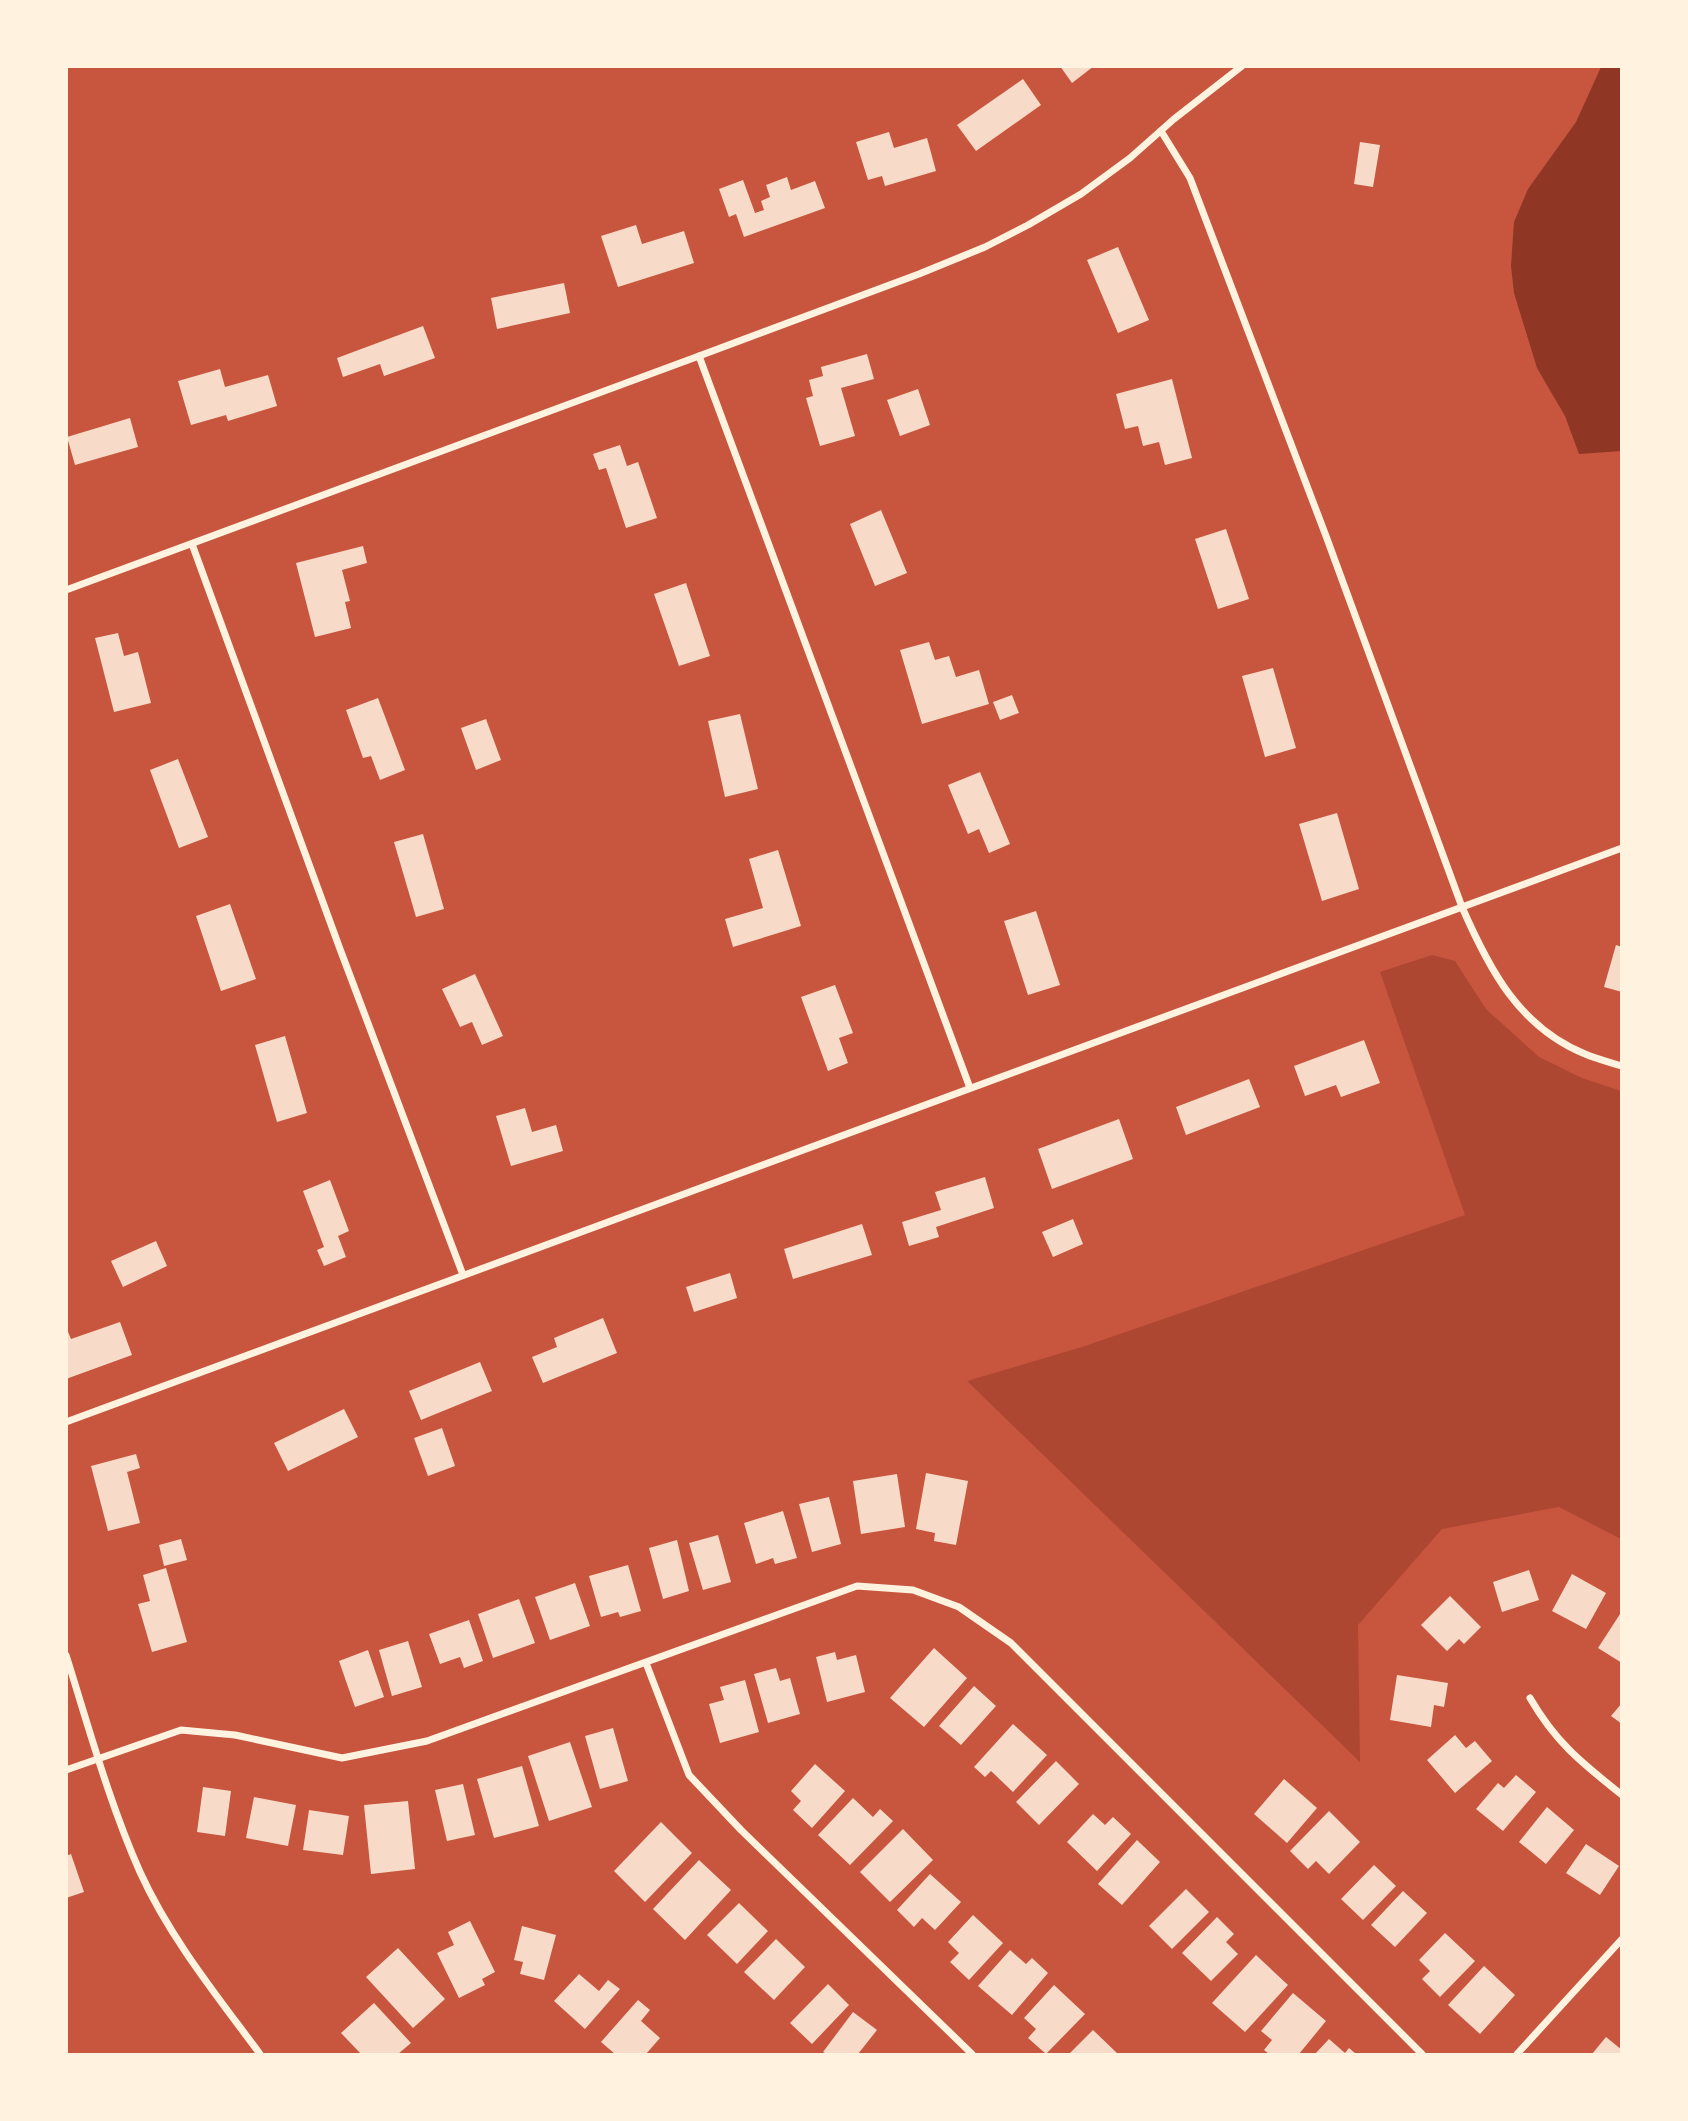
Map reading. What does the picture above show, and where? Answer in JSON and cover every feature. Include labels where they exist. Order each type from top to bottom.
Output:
[{"type":"street","points":[[66,590],[919,274],[985,247],[1082,194],[1242,66]]},
{"type":"street","points":[[1161,131],[1190,178],[1326,536],[1462,907],[1483,955],[1506,992],[1531,1019],[1567,1045],[1622,1066]]},
{"type":"street","points":[[699,356],[970,1088]]},
{"type":"street","points":[[191,544],[463,1275]]},
{"type":"street","points":[[66,1422],[1622,848]]},
{"type":"street","points":[[66,1770],[181,1730],[235,1735],[342,1758],[427,1741],[857,1586],[914,1590],[959,1607],[1010,1643],[1422,2054]]},
{"type":"street","points":[[66,1655],[98,1758],[140,1872],[163,1916],[201,1976],[260,2054]]},
{"type":"street","points":[[646,1663],[689,1775],[741,1830],[972,2054]]},
{"type":"street","points":[[1530,1698],[1545,1725],[1568,1752],[1622,1795]]},
{"type":"street","points":[[1517,2054],[1622,1939]]},
{"type":"shaded area","points":[[1601,67],[1621,67],[1621,451],[1579,454],[1565,416],[1537,368],[1514,293],[1511,266],[1514,222],[1528,189],[1576,122]]},
{"type":"shaded area","points":[[1432,955],[1455,961],[1486,1009],[1539,1057],[1582,1078],[1621,1091],[1621,1539],[1559,1507],[1442,1529],[1358,1625],[1360,1762],[967,1381],[1082,1347],[1465,1215],[1380,972]]},
{"type":"building","points":[[1060,66],[1094,66],[1072,83]]},
{"type":"building","points":[[1023,79],[1041,105],[976,151],[957,125]]},
{"type":"building","points":[[889,132],[894,148],[927,138],[936,171],[885,186],[882,176],[868,180],[856,142]]},
{"type":"building","points":[[1360,142],[1380,145],[1373,187],[1354,184]]},
{"type":"building","points":[[787,177],[791,190],[815,181],[825,208],[744,237],[736,214],[729,217],[719,189],[743,180],[755,213],[764,210],[761,201],[770,197],[766,185]]},
{"type":"building","points":[[636,225],[642,244],[684,231],[694,263],[618,287],[601,236]]},
{"type":"building","points":[[1118,247],[1149,320],[1118,333],[1087,260]]},
{"type":"building","points":[[564,283],[570,313],[497,329],[491,298]]},
{"type":"building","points":[[423,326],[435,358],[384,376],[380,364],[343,377],[337,358]]},
{"type":"building","points":[[867,354],[874,379],[841,388],[855,436],[820,446],[806,398],[813,396],[809,380],[823,376],[821,367]]},
{"type":"building","points":[[220,369],[225,387],[268,375],[277,406],[228,421],[226,415],[191,425],[178,381]]},
{"type":"building","points":[[1172,379],[1192,458],[1165,465],[1159,442],[1143,446],[1138,426],[1125,429],[1116,394]]},
{"type":"building","points":[[918,389],[930,425],[900,436],[887,400]]},
{"type":"building","points":[[130,418],[138,447],[75,465],[67,437]]},
{"type":"building","points":[[620,445],[627,466],[638,462],[657,518],[626,528],[606,468],[599,470],[593,454]]},
{"type":"building","points":[[881,510],[907,573],[875,586],[850,524]]},
{"type":"building","points":[[1226,529],[1249,599],[1218,609],[1195,539]]},
{"type":"building","points":[[363,546],[367,563],[342,570],[350,601],[345,602],[351,628],[315,637],[296,563]]},
{"type":"building","points":[[686,583],[710,656],[679,666],[654,594]]},
{"type":"building","points":[[118,633],[124,656],[138,652],[151,703],[114,712],[95,638]]},
{"type":"building","points":[[929,642],[935,660],[949,656],[956,677],[979,670],[989,704],[922,724],[900,650]]},
{"type":"building","points":[[1273,668],[1296,748],[1265,757],[1242,676]]},
{"type":"building","points":[[1012,695],[1019,713],[1000,720],[993,702]]},
{"type":"building","points":[[378,698],[405,770],[380,780],[371,756],[363,758],[346,710]]},
{"type":"building","points":[[740,714],[758,789],[725,797],[708,721]]},
{"type":"building","points":[[486,719],[501,760],[476,770],[461,728]]},
{"type":"building","points":[[178,759],[208,837],[179,848],[150,770]]},
{"type":"building","points":[[980,772],[1010,844],[989,853],[979,829],[968,834],[948,785]]},
{"type":"building","points":[[1337,813],[1359,889],[1322,901],[1299,824]]},
{"type":"building","points":[[423,834],[444,909],[416,917],[394,842]]},
{"type":"building","points":[[778,850],[801,926],[733,947],[725,919],[763,908],[749,859]]},
{"type":"building","points":[[230,904],[256,979],[221,991],[196,916]]},
{"type":"building","points":[[1036,911],[1060,985],[1028,995],[1004,921]]},
{"type":"building","points":[[1616,945],[1622,947],[1622,992],[1604,987]]},
{"type":"building","points":[[475,974],[503,1036],[482,1045],[472,1022],[460,1027],[442,989]]},
{"type":"building","points":[[835,985],[853,1033],[839,1038],[848,1063],[828,1071],[801,997]]},
{"type":"building","points":[[285,1036],[307,1113],[277,1122],[255,1045]]},
{"type":"building","points":[[1364,1040],[1380,1083],[1341,1097],[1336,1085],[1305,1096],[1294,1066]]},
{"type":"building","points":[[1249,1079],[1260,1107],[1186,1135],[1176,1107]]},
{"type":"building","points":[[525,1108],[532,1132],[556,1125],[563,1151],[511,1166],[496,1116]]},
{"type":"building","points":[[1119,1119],[1133,1159],[1052,1189],[1038,1149]]},
{"type":"building","points":[[985,1177],[994,1208],[936,1227],[939,1237],[909,1246],[902,1222],[941,1210],[935,1192]]},
{"type":"building","points":[[330,1180],[349,1231],[338,1236],[346,1257],[324,1266],[317,1250],[324,1247],[303,1191]]},
{"type":"building","points":[[1073,1219],[1083,1244],[1053,1257],[1042,1232]]},
{"type":"building","points":[[862,1224],[872,1255],[793,1279],[784,1249]]},
{"type":"building","points":[[156,1241],[167,1266],[123,1287],[111,1261]]},
{"type":"building","points":[[730,1273],[737,1298],[694,1312],[686,1287]]},
{"type":"building","points":[[603,1318],[617,1353],[543,1383],[532,1357],[557,1347],[554,1338]]},
{"type":"building","points":[[120,1322],[132,1355],[66,1379],[66,1327],[71,1339]]},
{"type":"building","points":[[480,1362],[492,1391],[421,1420],[409,1391]]},
{"type":"building","points":[[344,1409],[358,1437],[288,1471],[274,1443]]},
{"type":"building","points":[[442,1428],[455,1466],[428,1476],[414,1438]]},
{"type":"building","points":[[136,1454],[140,1468],[127,1472],[140,1523],[108,1531],[91,1466]]},
{"type":"building","points":[[926,1473],[968,1481],[956,1545],[934,1541],[935,1533],[916,1529]]},
{"type":"building","points":[[897,1474],[905,1527],[861,1534],[853,1481]]},
{"type":"building","points":[[829,1497],[841,1544],[812,1552],[799,1504]]},
{"type":"building","points":[[783,1511],[797,1558],[775,1564],[773,1558],[756,1564],[744,1523]]},
{"type":"building","points":[[718,1535],[731,1582],[703,1590],[689,1543]]},
{"type":"building","points":[[181,1539],[187,1560],[164,1566],[159,1545]]},
{"type":"building","points":[[677,1540],[689,1591],[663,1599],[649,1548]]},
{"type":"building","points":[[628,1565],[641,1611],[620,1617],[618,1612],[601,1617],[589,1576]]},
{"type":"building","points":[[166,1568],[187,1642],[152,1652],[138,1604],[150,1601],[143,1575]]},
{"type":"building","points":[[1529,1570],[1539,1600],[1502,1612],[1493,1582]]},
{"type":"building","points":[[1572,1574],[1606,1593],[1586,1629],[1552,1611]]},
{"type":"building","points":[[575,1583],[590,1626],[550,1640],[535,1597]]},
{"type":"building","points":[[1450,1596],[1481,1627],[1464,1644],[1459,1639],[1447,1651],[1421,1625]]},
{"type":"building","points":[[519,1599],[535,1643],[493,1658],[478,1614]]},
{"type":"building","points":[[1622,1611],[1622,1663],[1598,1648]]},
{"type":"building","points":[[469,1620],[483,1661],[464,1668],[460,1657],[440,1664],[429,1634]]},
{"type":"building","points":[[408,1641],[422,1687],[392,1696],[379,1650]]},
{"type":"building","points":[[934,1648],[967,1678],[924,1727],[890,1698]]},
{"type":"building","points":[[368,1650],[384,1697],[355,1707],[339,1661]]},
{"type":"building","points":[[835,1652],[837,1660],[856,1655],[865,1692],[827,1702],[816,1657]]},
{"type":"building","points":[[776,1668],[780,1681],[790,1678],[800,1714],[768,1723],[754,1674]]},
{"type":"building","points":[[1397,1675],[1448,1683],[1444,1707],[1434,1705],[1431,1727],[1390,1720]]},
{"type":"building","points":[[745,1680],[759,1732],[720,1743],[709,1704],[724,1700],[720,1687]]},
{"type":"building","points":[[974,1686],[996,1706],[961,1745],[939,1726]]},
{"type":"building","points":[[1622,1703],[1622,1724],[1611,1716]]},
{"type":"building","points":[[1013,1724],[1047,1755],[1013,1792],[991,1771],[985,1777],[974,1767]]},
{"type":"building","points":[[613,1728],[628,1781],[600,1789],[585,1736]]},
{"type":"building","points":[[1455,1735],[1466,1748],[1475,1741],[1492,1761],[1455,1793],[1427,1760]]},
{"type":"building","points":[[570,1742],[592,1807],[549,1821],[528,1756]]},
{"type":"building","points":[[1056,1761],[1079,1784],[1039,1825],[1016,1802]]},
{"type":"building","points":[[815,1764],[845,1791],[812,1828],[793,1810],[801,1801],[791,1791]]},
{"type":"building","points":[[522,1766],[539,1826],[494,1838],[477,1779]]},
{"type":"building","points":[[1516,1775],[1536,1792],[1503,1831],[1476,1809],[1498,1783],[1504,1788]]},
{"type":"building","points":[[1284,1779],[1317,1808],[1287,1843],[1254,1814]]},
{"type":"building","points":[[463,1784],[475,1835],[447,1841],[435,1790]]},
{"type":"building","points":[[203,1787],[231,1791],[225,1836],[197,1832]]},
{"type":"building","points":[[254,1797],[296,1805],[288,1846],[246,1838]]},
{"type":"building","points":[[853,1798],[873,1817],[880,1809],[893,1821],[850,1865],[818,1835]]},
{"type":"building","points":[[408,1801],[415,1869],[371,1874],[364,1805]]},
{"type":"building","points":[[1547,1807],[1574,1830],[1546,1864],[1519,1842]]},
{"type":"building","points":[[309,1810],[349,1816],[343,1855],[303,1850]]},
{"type":"building","points":[[1329,1811],[1360,1842],[1329,1874],[1316,1861],[1308,1869],[1290,1851]]},
{"type":"building","points":[[1093,1814],[1105,1825],[1113,1817],[1131,1834],[1097,1871],[1067,1842]]},
{"type":"building","points":[[661,1822],[692,1853],[645,1902],[614,1871]]},
{"type":"building","points":[[903,1829],[933,1860],[890,1902],[860,1872]]},
{"type":"building","points":[[1137,1840],[1160,1862],[1122,1905],[1098,1884]]},
{"type":"building","points":[[1586,1844],[1619,1866],[1600,1895],[1566,1873]]},
{"type":"building","points":[[71,1854],[84,1892],[66,1898],[66,1856]]},
{"type":"building","points":[[699,1860],[731,1890],[685,1940],[653,1909]]},
{"type":"building","points":[[1374,1865],[1396,1886],[1363,1920],[1341,1899]]},
{"type":"building","points":[[930,1874],[961,1902],[935,1930],[922,1918],[914,1927],[897,1910]]},
{"type":"building","points":[[1186,1889],[1209,1912],[1172,1949],[1149,1926]]},
{"type":"building","points":[[1403,1891],[1427,1913],[1395,1947],[1371,1925]]},
{"type":"building","points":[[739,1903],[768,1931],[737,1964],[707,1935]]},
{"type":"building","points":[[973,1915],[1003,1943],[969,1980],[950,1962],[959,1953],[948,1942]]},
{"type":"building","points":[[1217,1917],[1234,1934],[1226,1942],[1238,1954],[1211,1981],[1182,1953]]},
{"type":"building","points":[[470,1921],[495,1972],[482,1979],[485,1985],[459,1998],[437,1953],[454,1945],[448,1932]]},
{"type":"building","points":[[522,1926],[556,1935],[544,1980],[520,1974],[523,1962],[514,1960]]},
{"type":"building","points":[[1445,1933],[1475,1961],[1440,1997],[1422,1979],[1430,1971],[1419,1960]]},
{"type":"building","points":[[776,1939],[805,1967],[774,2000],[744,1972]]},
{"type":"building","points":[[398,1948],[445,1999],[413,2028],[366,1977]]},
{"type":"building","points":[[1010,1950],[1026,1964],[1032,1958],[1048,1973],[1012,2015],[978,1986]]},
{"type":"building","points":[[1256,1955],[1288,1985],[1245,2032],[1212,2003]]},
{"type":"building","points":[[1484,1966],[1515,1995],[1480,2034],[1448,2005]]},
{"type":"building","points":[[579,1974],[599,1991],[608,1980],[620,1989],[585,2029],[554,2001]]},
{"type":"building","points":[[828,1984],[849,2005],[812,2044],[790,2023]]},
{"type":"building","points":[[1054,1985],[1085,2014],[1046,2054],[1028,2038],[1036,2029],[1024,2018]]},
{"type":"building","points":[[1293,1993],[1326,2021],[1299,2054],[1269,2054],[1264,2050],[1272,2040],[1261,2031]]},
{"type":"building","points":[[638,2000],[650,2010],[641,2021],[660,2038],[646,2054],[615,2054],[601,2042]]},
{"type":"building","points":[[374,2003],[411,2043],[398,2054],[361,2054],[341,2033]]},
{"type":"building","points":[[853,2012],[877,2030],[858,2054],[823,2052]]},
{"type":"building","points":[[1093,2030],[1118,2054],[1069,2054]]},
{"type":"building","points":[[1606,2037],[1622,2050],[1622,2054],[1592,2054]]},
{"type":"building","points":[[1329,2039],[1345,2053],[1349,2048],[1356,2054],[1315,2054]]}]
